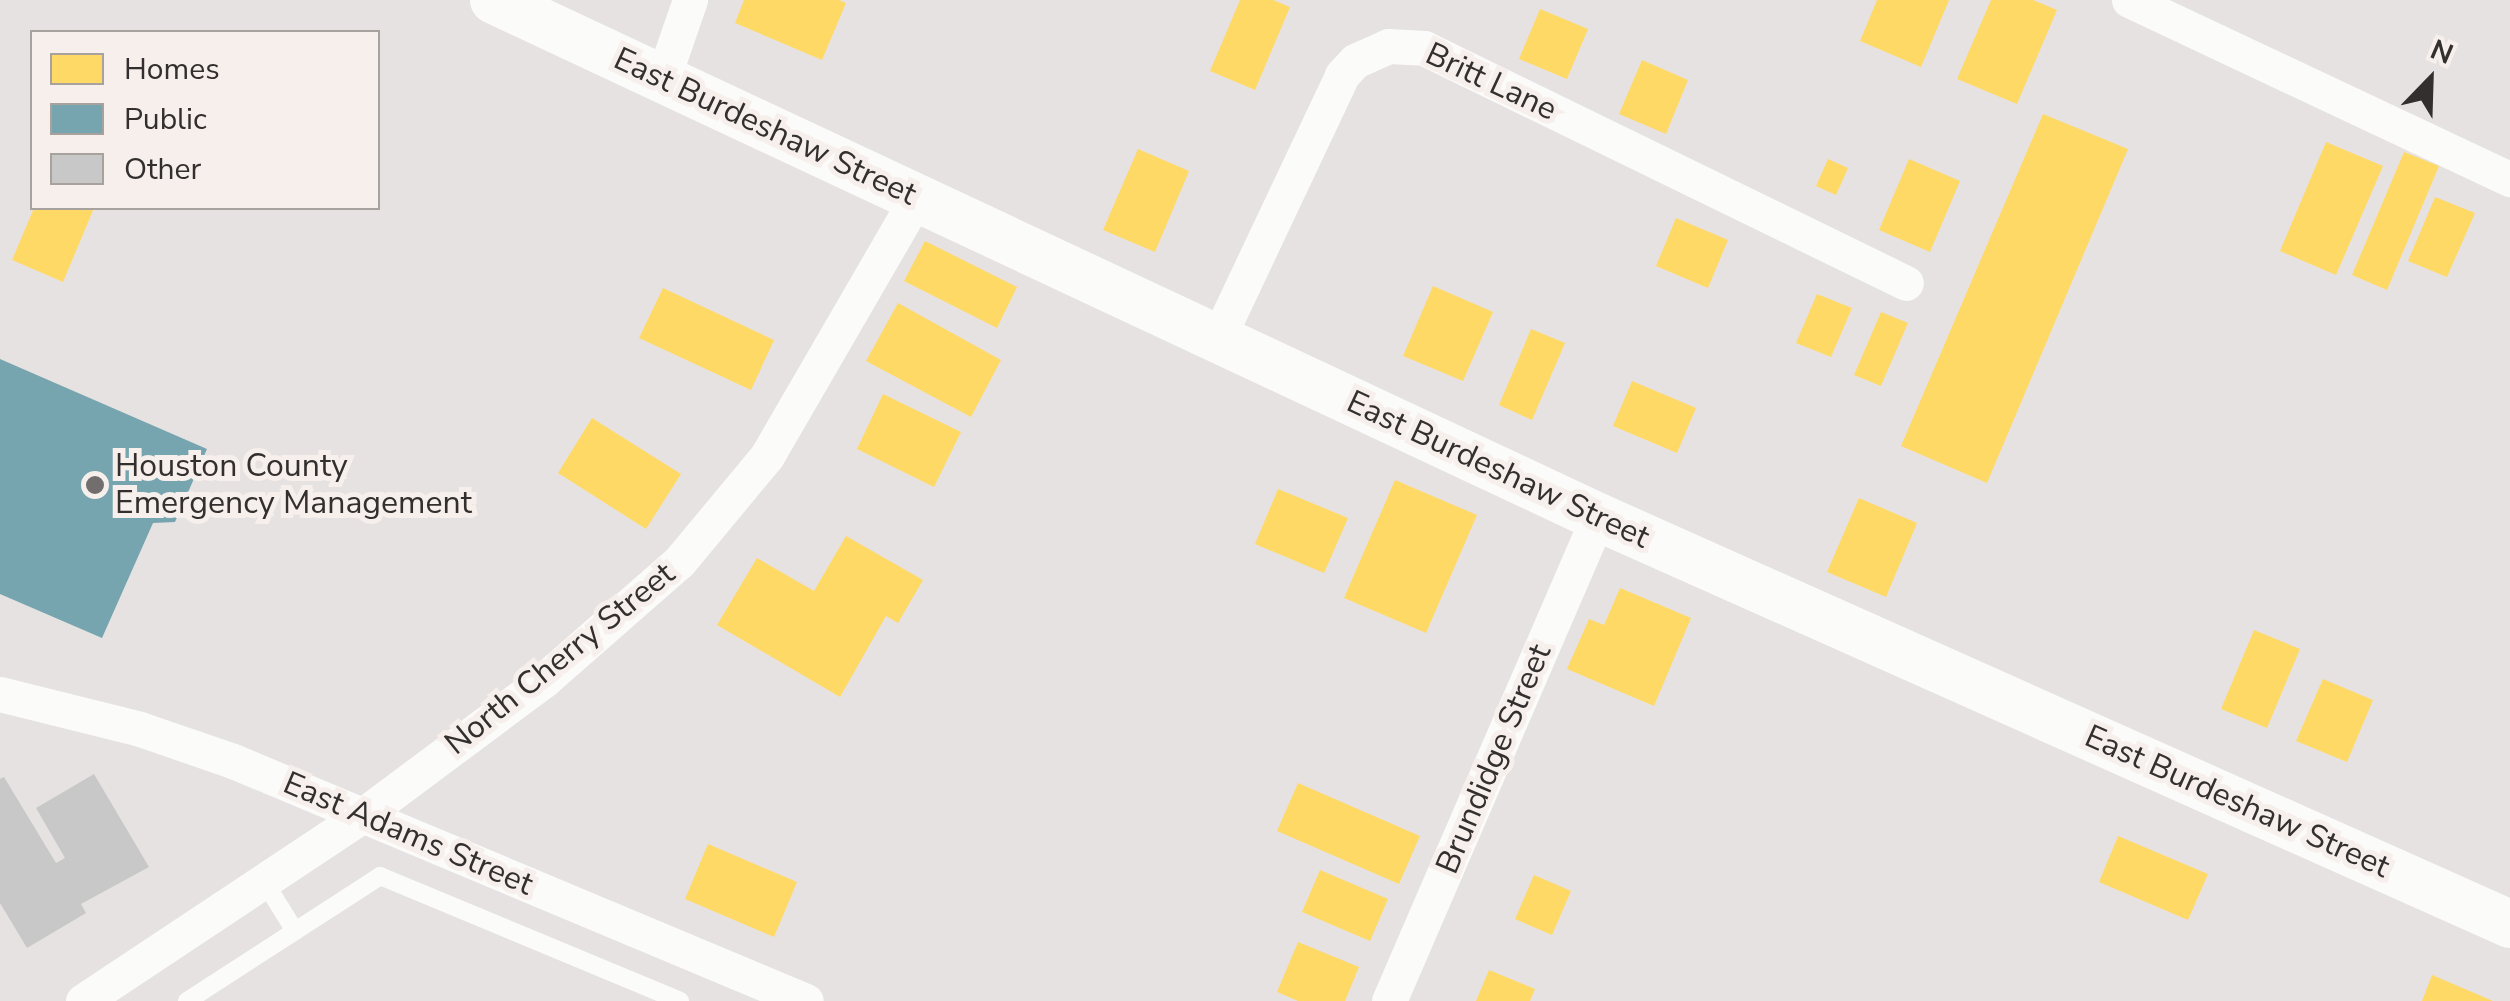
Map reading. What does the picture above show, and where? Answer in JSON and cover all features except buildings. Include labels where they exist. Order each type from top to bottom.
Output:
[{"type":"street","name":"East Burdeshaw Street","points":[[494,0],[1598,517],[2510,924]]},
{"type":"street","points":[[663,78],[690,0]]},
{"type":"street","points":[[2130,0],[2510,179]]},
{"type":"street","name":"Britt Lane","points":[[1217,340],[1342,75],[1354,61],[1388,46],[1424,48],[1906,283]]},
{"type":"street","name":"North Cherry Street","points":[[83,1001],[363,815],[544,680],[690,550],[767,456],[916,200]]},
{"type":"street","name":"Brundidge Street","points":[[1389,1001],[1598,517]]},
{"type":"street","name":"East Adams Street","points":[[0,694],[140,730],[233,761],[802,1000]]},
{"type":"lane","points":[[187,1001],[380,876],[680,1001]]},
{"type":"lane","points":[[264,881],[295,931]]},
{"type":"place","name":"Houston County Emergency Management","points":[[95,485]]}]
